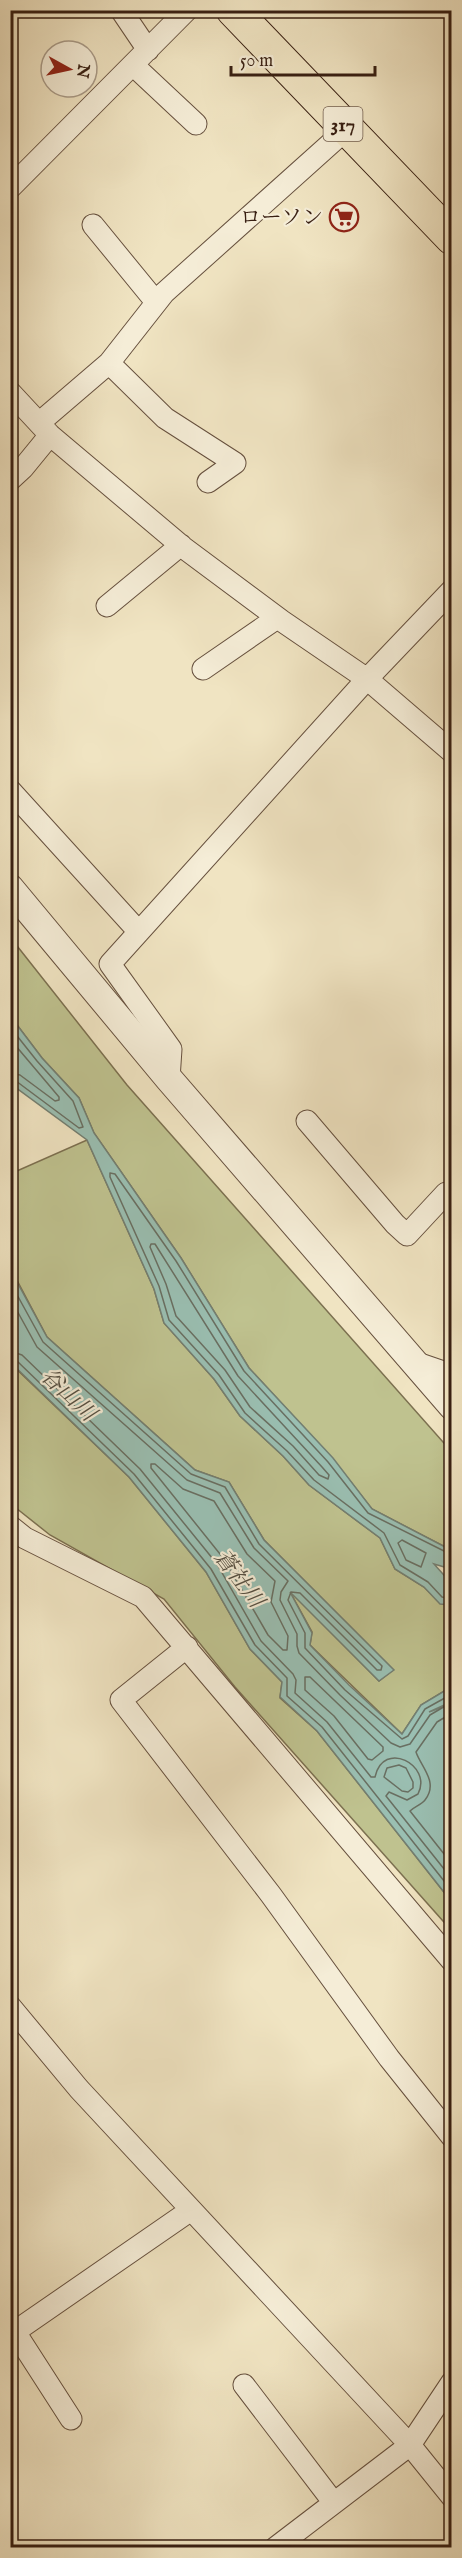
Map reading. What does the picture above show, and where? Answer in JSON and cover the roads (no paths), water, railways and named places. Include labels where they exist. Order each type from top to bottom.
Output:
[{"type":"highway","name":"317","points":[[233,10],[452,238]]},
{"type":"street","points":[[121,10],[141,58],[196,124]]},
{"type":"street","points":[[10,188],[187,10]]},
{"type":"street","points":[[10,480],[23,468],[45,429],[109,363],[156,302],[348,129]]},
{"type":"street","points":[[93,225],[156,302]]},
{"type":"street","points":[[109,363],[165,418],[235,463],[208,482]]},
{"type":"street","points":[[10,392],[45,429],[181,545],[277,618],[367,679],[452,752]]},
{"type":"street","points":[[107,606],[181,545]]},
{"type":"street","points":[[169,1079],[171,1049],[110,964],[367,679],[452,590]]},
{"type":"street","points":[[204,669],[277,618]]},
{"type":"street","points":[[10,790],[139,933]]},
{"type":"street","points":[[10,888],[169,1079],[452,1406]]},
{"type":"street","points":[[307,1121],[407,1235],[446,1193],[452,1196]]},
{"type":"street","points":[[413,1361],[446,1373],[452,1378]]},
{"type":"street","points":[[10,1526],[25,1538],[143,1597],[452,1961]]},
{"type":"street","points":[[187,1647],[121,1700],[271,1895],[389,2058],[452,2137]]},
{"type":"street","points":[[10,2006],[79,2089],[410,2445],[452,2497]]},
{"type":"street","points":[[71,2419],[13,2334],[191,2210]]},
{"type":"street","points":[[275,2547],[410,2445],[452,2382]]},
{"type":"street","points":[[244,2385],[334,2503]]},
{"type":"water","points":[[11,1017],[42,1058],[79,1098],[94,1133],[181,1258],[249,1368],[333,1458],[372,1509],[451,1550],[451,1569],[434,1564],[451,1583],[451,1605],[440,1604],[424,1587],[395,1569],[380,1538],[309,1485],[283,1456],[240,1416],[214,1379],[164,1323],[154,1289],[87,1140],[11,1084]]},
{"type":"water","points":[[10,1269],[47,1337],[195,1470],[229,1482],[264,1540],[394,1670],[379,1681],[290,1592],[312,1633],[310,1645],[349,1685],[402,1734],[421,1705],[451,1687],[451,1702],[429,1712],[451,1704],[451,1901],[317,1731],[280,1697],[282,1682],[250,1649],[206,1572],[129,1477],[11,1363]]},
{"type":"place","name":"ローソン","points":[[344,217]]},
{"type":"water label","name":"谷山川","points":[[69,1394]]},
{"type":"water label","name":"蒼社川","points":[[240,1578]]}]
